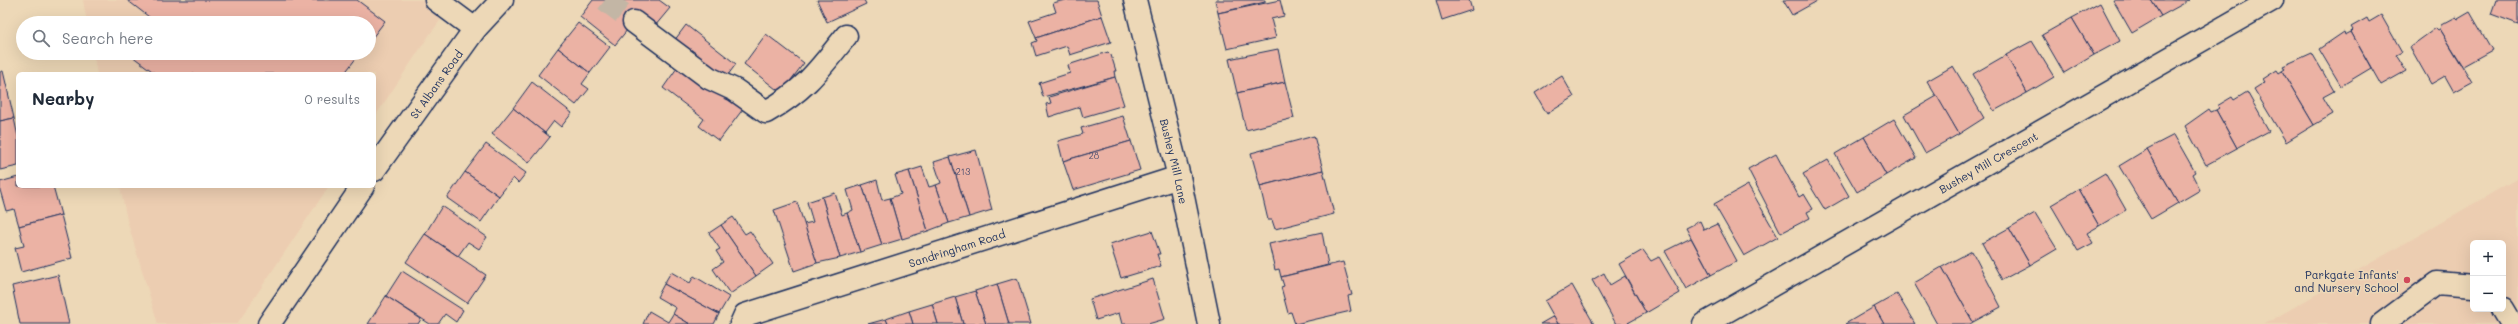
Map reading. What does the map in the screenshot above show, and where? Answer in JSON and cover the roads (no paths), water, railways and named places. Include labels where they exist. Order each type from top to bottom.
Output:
[{"type":"street","points":[[436,0],[475,29]]},
{"type":"street","name":"St Albans Road","points":[[376,167],[475,29],[502,0]]},
{"type":"street","name":"Bushey Mill Lane","points":[[1135,0],[1179,178],[1209,324]]},
{"type":"street","name":"Bushey Mill Crescent","points":[[1704,324],[2272,0]]},
{"type":"street","points":[[634,22],[709,78],[735,90],[766,112],[787,100],[809,82],[846,36]]},
{"type":"street","name":"Sandringham Road","points":[[741,324],[745,315],[1179,178]]},
{"type":"street","points":[[269,324],[362,188]]},
{"type":"street","points":[[2382,324],[2437,283],[2470,286]]},
{"type":"street","points":[[2505,312],[2512,324]]},
{"type":"tunnel","points":[[605,0],[634,22]]},
{"type":"place","name":"Parkgate Infants' and Nursery School","points":[[2407,280]]}]
